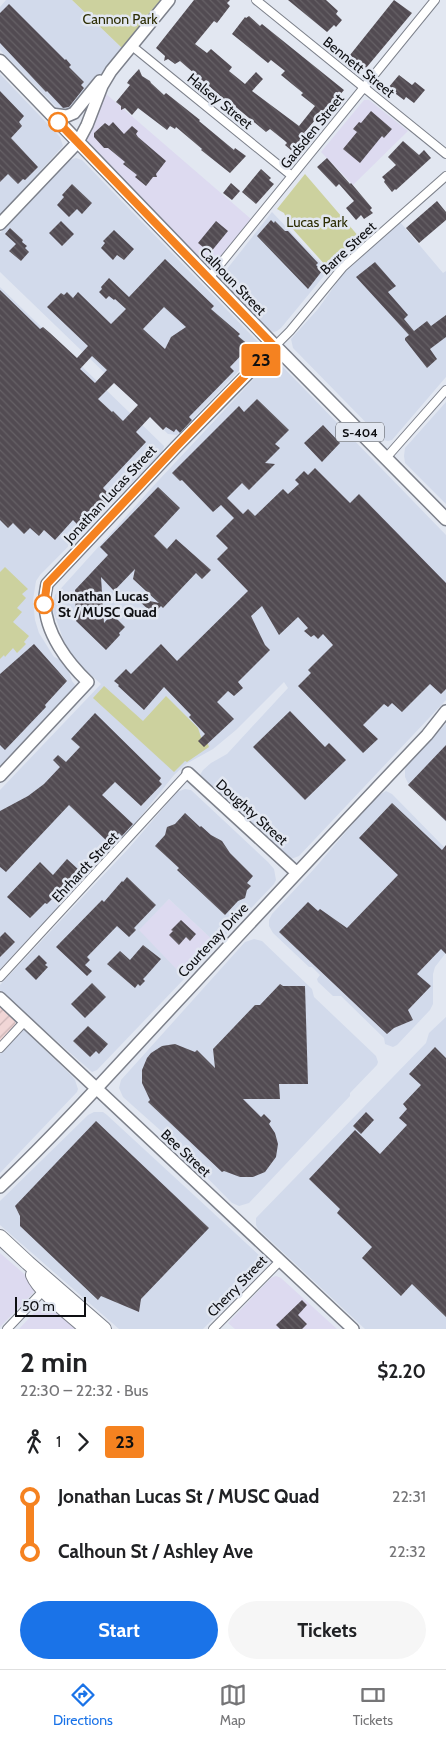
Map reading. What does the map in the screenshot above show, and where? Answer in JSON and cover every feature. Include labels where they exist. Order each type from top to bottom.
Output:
[{"type":"highway","points":[[0,1237],[104,1329]]},
{"type":"highway","points":[[28,1263],[35,1281],[87,1329]]},
{"type":"main road","name":"Calhoun Street","points":[[0,61],[274,346],[446,519]]},
{"type":"street","points":[[50,114],[68,116],[74,112],[111,72],[170,0]]},
{"type":"street","name":"Bennett Street","points":[[256,0],[446,154]]},
{"type":"street","name":"Gadsden Street","points":[[209,278],[435,0]]},
{"type":"street","name":"Halsey Street","points":[[132,46],[292,176]]},
{"type":"street","points":[[0,224],[78,142],[111,72]]},
{"type":"street","name":"Barre Street","points":[[274,346],[290,331],[343,267],[446,176]]},
{"type":"street","name":"Jonathan Lucas Street","points":[[0,776],[88,682],[80,675],[60,647],[48,624],[44,604],[47,584],[274,346]]},
{"type":"street","points":[[386,458],[446,390]]},
{"type":"street","name":"Courtenay Drive","points":[[0,1187],[38,1151],[427,735],[446,711]]},
{"type":"street","name":"Doughty Street","points":[[188,773],[297,873]]},
{"type":"street","name":"Ehrhardt Street","points":[[0,977],[188,773]]},
{"type":"street","name":"Bee Street","points":[[0,998],[353,1329]]},
{"type":"street","points":[[0,1048],[25,1022]]},
{"type":"street","name":"Cherry Street","points":[[213,1329],[280,1261]]},
{"type":"street","points":[[7,1329],[44,1290]]},
{"type":"shaded area","points":[[6,0],[72,0],[122,48],[72,111],[62,113],[0,50],[0,7]]},
{"type":"shaded area","points":[[0,74],[60,137],[63,146],[0,215]]},
{"type":"shaded area","points":[[105,93],[251,219],[214,265],[209,266],[205,264],[88,143],[87,137]]},
{"type":"shaded area","points":[[364,100],[369,100],[408,131],[353,185],[321,152]]},
{"type":"shaded area","points":[[76,158],[82,160],[258,342],[259,346],[256,353],[177,435],[168,434],[0,272],[0,233],[70,160]]},
{"type":"shaded area","points":[[272,212],[328,271],[281,328],[274,332],[265,327],[222,280],[223,274]]},
{"type":"shaded area","points":[[400,222],[443,273],[446,271],[446,377],[392,440],[388,441],[383,440],[293,348],[291,339],[318,309],[343,274]]},
{"type":"shaded area","points":[[0,287],[164,446],[163,451],[36,581],[33,600],[35,620],[39,633],[54,657],[61,660],[67,666],[72,681],[77,687],[0,768]]},
{"type":"shaded area","points":[[275,364],[281,365],[446,535],[446,700],[299,856],[291,859],[284,857],[200,775],[211,763],[227,754],[288,688],[284,682],[236,730],[213,749],[186,764],[174,775],[121,841],[0,969],[0,790],[101,684],[81,666],[65,644],[52,608],[55,595],[157,482],[264,368]]},
{"type":"shaded area","points":[[446,402],[446,504],[405,463],[404,456],[405,448]]},
{"type":"shaded area","points":[[446,724],[446,822],[408,783],[405,777],[405,769]]},
{"type":"shaded area","points":[[185,789],[191,790],[268,862],[274,869],[276,880],[217,944],[169,899],[139,930],[185,978],[97,1070],[92,1072],[2,993],[0,985],[129,848],[177,792]]},
{"type":"shaded area","points":[[386,791],[392,794],[446,849],[446,950],[435,967],[433,974],[433,1004],[430,1010],[393,1047],[385,1044],[384,1038],[341,996],[333,996],[318,982],[317,979],[320,975],[273,933],[269,926],[272,914],[376,797]]},
{"type":"shaded area","points":[[169,899],[217,944],[185,978],[138,930]]},
{"type":"shaded area","points":[[254,939],[262,941],[312,989],[314,997],[376,1056],[378,1062],[350,1093],[350,1096],[249,1203],[239,1206],[232,1203],[160,1130],[123,1097],[119,1088],[121,1080],[245,942]]},
{"type":"shaded area","points":[[0,1005],[13,1017],[16,1024],[0,1042]]},
{"type":"shaded area","points":[[446,1017],[446,1329],[365,1329],[258,1229],[256,1218],[426,1043],[429,1033]]},
{"type":"shaded area","points":[[23,1029],[71,1075],[78,1089],[0,1173],[0,1052]]},
{"type":"shaded area","points":[[94,1112],[103,1112],[107,1115],[260,1256],[263,1267],[261,1271],[203,1329],[119,1329],[0,1225],[0,1201],[88,1115]]},
{"type":"shaded area","points":[[0,1253],[30,1279],[35,1289],[0,1327]]},
{"type":"shaded area","points":[[276,1276],[281,1278],[337,1329],[235,1329],[228,1323],[271,1278]]},
{"type":"shaded area","points":[[45,1301],[83,1329],[19,1329]]},
{"type":"green space","name":"Cannon Park","points":[[72,0],[161,0],[122,48]]},
{"type":"green space","name":"Lucas Park","points":[[305,174],[360,238],[327,267],[290,226],[284,213],[277,209]]},
{"type":"green space","points":[[5,567],[28,589],[22,594],[26,598],[17,608],[22,612],[13,622],[29,636],[24,642],[26,644],[17,653],[13,648],[5,657],[4,655],[0,659],[0,572]]},
{"type":"green space","points":[[104,686],[143,721],[166,696],[198,728],[201,737],[209,747],[187,762],[185,761],[174,772],[93,698]]},
{"type":"building","points":[[194,0],[230,0],[227,3],[230,6],[217,23],[214,21],[195,44],[207,53],[211,49],[232,67],[229,71],[245,84],[256,72],[263,79],[252,91],[299,126],[315,106],[301,95],[303,93],[281,75],[285,71],[271,60],[268,63],[232,34],[245,17],[249,16],[260,26],[262,24],[344,90],[324,114],[322,112],[304,133],[307,135],[297,151],[295,149],[293,152],[285,145],[287,143],[285,141],[270,129],[266,132],[180,61],[175,64],[168,59],[164,61],[165,56],[156,48]]},
{"type":"building","points":[[288,0],[326,0],[338,11],[336,14],[342,20],[336,27],[334,25],[327,32]]},
{"type":"building","points":[[394,0],[412,13],[366,68],[350,55]]},
{"type":"building","points":[[9,4],[66,59],[71,65],[69,67],[84,82],[81,85],[84,88],[69,107],[63,108],[0,43],[0,13]]},
{"type":"building","points":[[139,69],[142,76],[164,95],[166,93],[234,150],[235,148],[246,156],[230,173],[176,127],[175,129],[170,126],[167,130],[138,108],[132,115],[125,108],[121,110],[121,106],[116,102],[130,85],[127,83],[129,80]]},
{"type":"building","points":[[399,75],[412,85],[415,82],[425,90],[414,103],[406,97],[404,100],[388,88]]},
{"type":"building","points":[[0,91],[24,116],[19,122],[22,126],[11,138],[38,167],[18,184],[8,174],[0,182]]},
{"type":"building","points":[[371,111],[392,129],[384,138],[382,136],[360,163],[343,149],[357,132],[353,129]]},
{"type":"building","points":[[113,122],[124,134],[132,126],[138,131],[136,134],[138,137],[166,161],[156,174],[157,177],[153,177],[146,186],[135,177],[137,175],[123,164],[125,162],[108,148],[104,148],[94,137],[94,133],[105,123],[109,126]]},
{"type":"building","points":[[403,141],[419,155],[424,150],[431,158],[392,192],[382,177],[396,165],[388,157]]},
{"type":"building","points":[[327,158],[372,208],[370,210],[373,213],[364,219],[361,215],[356,220],[346,208],[354,201],[339,184],[336,187],[317,167]]},
{"type":"building","points":[[261,169],[271,178],[269,180],[274,184],[256,204],[242,192]]},
{"type":"building","points":[[231,183],[240,191],[232,200],[223,193]]},
{"type":"building","points":[[72,184],[92,203],[82,214],[77,209],[69,217],[57,205],[64,197],[62,195]]},
{"type":"building","points":[[437,201],[446,212],[446,220],[419,243],[406,228]]},
{"type":"building","points":[[271,220],[274,223],[275,221],[285,231],[288,231],[318,263],[316,265],[322,271],[308,289],[257,236]]},
{"type":"building","points":[[61,221],[74,234],[62,246],[49,233]]},
{"type":"building","points":[[216,221],[228,231],[210,253],[198,243]]},
{"type":"building","points":[[10,228],[23,240],[22,242],[27,246],[25,248],[29,252],[21,261],[9,251],[16,244],[5,234]]},
{"type":"building","points":[[114,230],[134,249],[124,260],[117,255],[113,260],[101,248],[105,243],[103,241]]},
{"type":"building","points":[[165,259],[214,306],[211,309],[240,334],[238,336],[250,346],[230,367],[234,371],[189,417],[192,420],[180,433],[176,429],[174,432],[166,427],[163,430],[150,417],[136,432],[146,442],[103,488],[112,497],[82,529],[73,520],[55,540],[44,530],[39,536],[30,528],[24,534],[13,523],[8,528],[0,520],[0,290],[40,329],[43,327],[77,358],[88,346],[47,307],[61,293],[64,295],[67,292],[73,298],[78,292],[111,324],[126,309],[109,296],[106,299],[99,292],[102,289],[101,287],[109,278],[129,297]],"holes":[[[164,307],[186,327],[171,337],[165,349],[143,329]],[[92,356],[107,370],[95,383],[80,369]],[[114,383],[138,405],[123,421],[98,399]]]},
{"type":"building","points":[[375,262],[396,286],[388,292],[408,315],[404,319],[414,331],[427,321],[431,326],[446,315],[446,337],[430,349],[437,359],[427,368],[405,340],[409,335],[356,277]]},
{"type":"building","points":[[257,399],[289,430],[275,444],[280,448],[265,463],[275,464],[249,490],[242,483],[227,498],[243,514],[248,509],[255,516],[283,489],[288,494],[299,484],[295,480],[304,471],[308,475],[315,468],[350,503],[359,494],[446,583],[446,689],[441,694],[430,684],[402,712],[392,703],[388,707],[384,704],[363,725],[378,739],[363,753],[298,686],[311,673],[308,670],[333,645],[323,634],[318,639],[314,635],[311,637],[304,631],[308,628],[298,617],[279,635],[262,606],[251,616],[265,645],[270,650],[238,682],[243,688],[234,696],[228,691],[217,702],[234,719],[204,747],[198,741],[205,734],[189,717],[191,715],[164,687],[144,710],[114,681],[126,669],[131,674],[161,644],[177,661],[248,591],[217,559],[228,548],[216,536],[234,518],[221,505],[213,512],[182,480],[180,481],[172,473],[239,406],[244,412]]},
{"type":"building","points":[[323,425],[340,443],[322,462],[304,443]]},
{"type":"building","points":[[158,487],[180,508],[154,536],[167,549],[176,539],[211,570],[202,579],[196,573],[163,608],[161,606],[153,614],[136,598],[159,603],[133,579],[135,569],[114,591],[101,577],[104,623],[112,614],[125,627],[106,650],[76,621],[75,590],[108,555],[100,547]]},
{"type":"building","points":[[34,644],[67,681],[45,705],[46,707],[5,750],[0,745],[0,674]]},
{"type":"building","points":[[290,711],[325,747],[329,743],[346,760],[305,800],[253,747]]},
{"type":"building","points":[[95,713],[161,778],[159,781],[162,784],[141,806],[115,782],[102,795],[133,824],[122,836],[119,833],[109,843],[69,805],[6,872],[0,867],[0,811],[28,796],[44,784],[60,767],[53,760],[58,755],[66,762],[80,747],[71,739]]},
{"type":"building","points":[[446,745],[446,821],[408,785]]},
{"type":"building","points":[[392,803],[442,850],[446,845],[446,954],[441,949],[417,974],[431,986],[408,1010],[413,1020],[394,1028],[387,1034],[279,932],[308,902],[318,911],[320,909],[347,928],[398,875],[359,838]]},
{"type":"building","points":[[185,813],[200,827],[222,841],[230,853],[253,876],[247,883],[251,886],[247,890],[245,898],[238,901],[225,915],[177,870],[179,868],[155,846],[165,835],[167,827],[175,824]]},
{"type":"building","points":[[67,859],[80,871],[30,918],[7,897],[40,862],[53,875]]},
{"type":"building","points":[[127,877],[156,905],[134,928],[136,930],[129,937],[117,926],[87,957],[90,960],[85,965],[92,971],[87,976],[56,947],[102,900],[104,902]]},
{"type":"building","points":[[181,920],[196,934],[190,941],[186,937],[179,945],[169,935],[173,931],[171,930]]},
{"type":"building","points":[[5,932],[15,942],[0,957],[0,937]]},
{"type":"building","points":[[143,945],[161,959],[143,979],[145,981],[140,986],[138,984],[135,988],[107,964],[120,951],[130,960]]},
{"type":"building","points":[[39,955],[47,963],[45,965],[48,967],[36,980],[25,969]]},
{"type":"building","points":[[92,983],[106,997],[85,1018],[71,1004]]},
{"type":"building","points":[[280,984],[283,986],[305,986],[308,1084],[279,1084],[280,1099],[243,1099],[261,1117],[264,1114],[271,1121],[269,1124],[275,1133],[278,1144],[276,1157],[265,1172],[253,1177],[240,1177],[222,1172],[148,1102],[150,1100],[142,1083],[142,1070],[151,1053],[162,1046],[175,1044],[195,1052],[197,1050],[215,1068],[213,1049],[255,1005],[260,1005]]},
{"type":"building","points":[[88,1026],[108,1044],[99,1054],[96,1051],[90,1057],[73,1041]]},
{"type":"building","points":[[435,1047],[446,1058],[446,1317],[412,1284],[401,1296],[362,1258],[372,1247],[337,1213],[340,1209],[309,1179],[355,1130],[380,1154],[407,1125],[399,1118],[407,1109],[403,1104],[421,1085],[409,1074]]},
{"type":"building","points":[[366,1112],[374,1120],[361,1134],[353,1126]]},
{"type":"building","points":[[96,1121],[209,1228],[141,1299],[139,1312],[101,1296],[98,1300],[20,1226],[20,1216],[15,1206]]},
{"type":"building","points":[[302,1300],[307,1305],[298,1315],[307,1324],[302,1329],[280,1329],[276,1325]]},
{"type":"bus line","name":"23","points":[[44,604],[47,584],[274,346],[58,122]]},
{"type":"place","name":"Jonathan Lucas St / MUSC Quad","points":[[44,604]]}]
